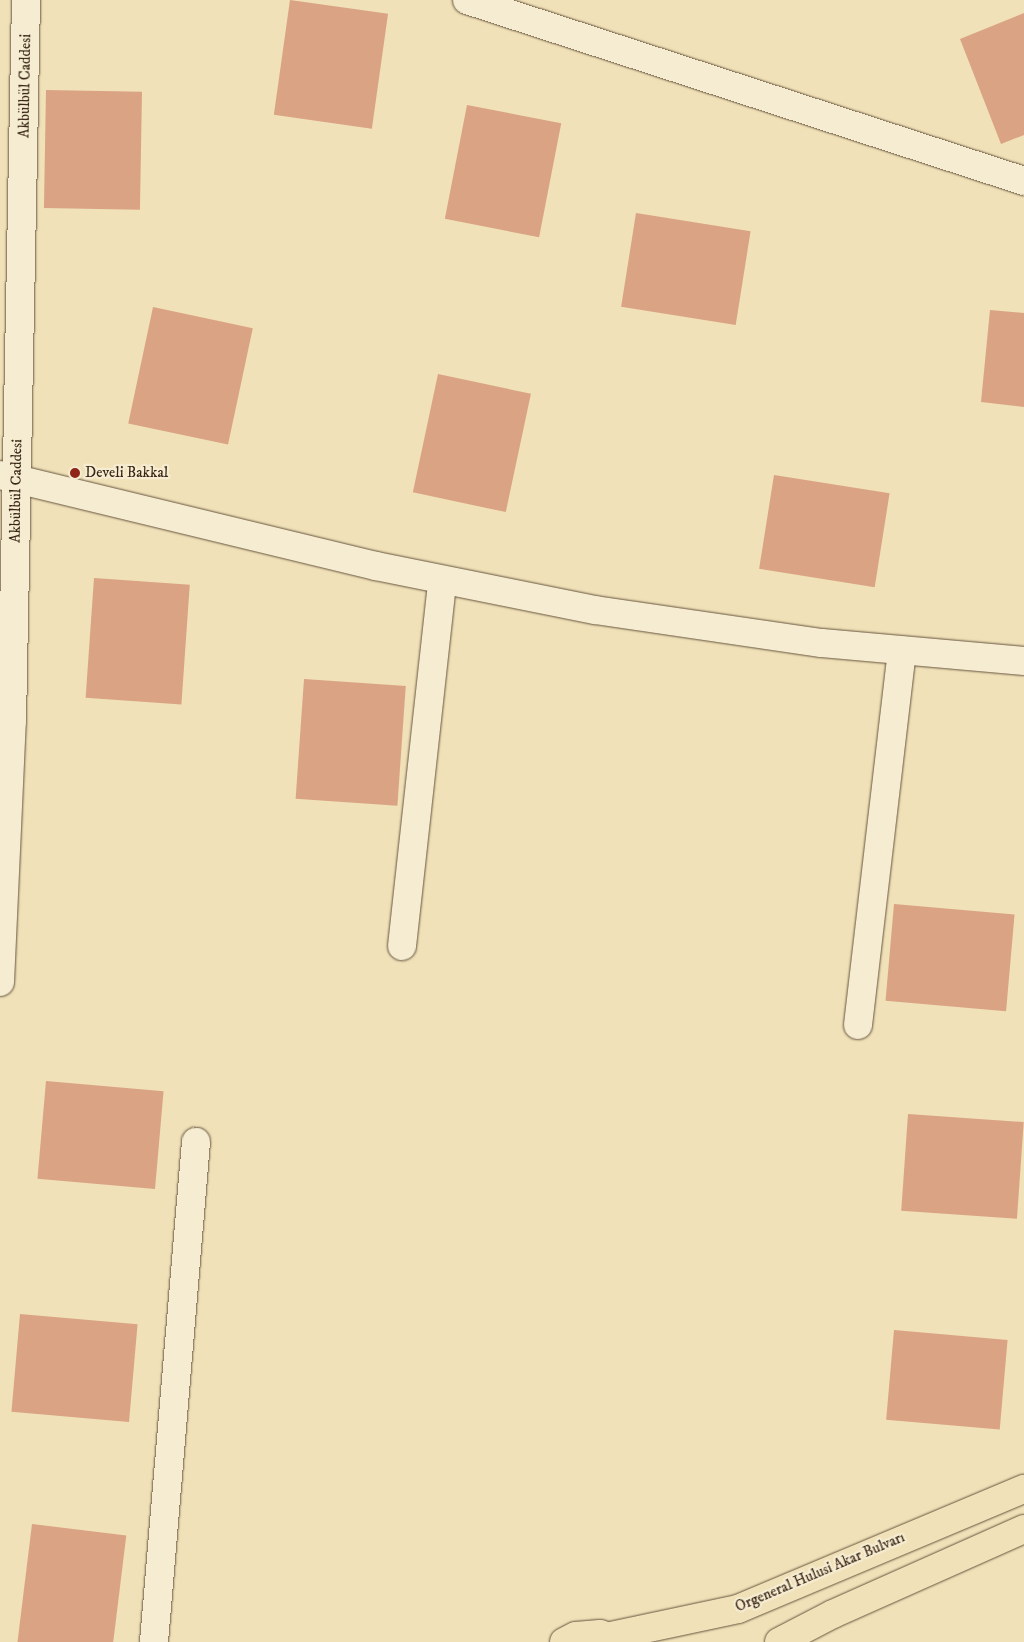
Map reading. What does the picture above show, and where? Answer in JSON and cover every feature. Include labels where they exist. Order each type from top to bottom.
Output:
[{"type":"main road","name":"Orgeneral Hulusi Akar Bulvarı","points":[[564,1642],[588,1634],[618,1639],[738,1609],[1024,1489]]},
{"type":"main road","points":[[779,1642],[833,1614],[1024,1529]]},
{"type":"street","name":"Akbülbül Caddesi","points":[[0,982],[11,749],[8,477],[26,0]]},
{"type":"street","points":[[467,0],[1024,181]]},
{"type":"street","points":[[8,477],[442,581],[708,628],[902,651],[1024,661]]},
{"type":"street","points":[[402,946],[442,581]]},
{"type":"street","points":[[858,1026],[902,651]]},
{"type":"street","points":[[154,1642],[196,1142]]},
{"type":"building","points":[[290,0],[388,14],[372,129],[274,115]]},
{"type":"building","points":[[1024,13],[1024,135],[1001,144],[960,39]]},
{"type":"building","points":[[46,90],[142,92],[140,210],[44,208]]},
{"type":"building","points":[[467,105],[561,123],[539,237],[445,219]]},
{"type":"building","points":[[636,213],[751,231],[736,325],[621,307]]},
{"type":"building","points":[[153,307],[253,328],[228,445],[128,423]]},
{"type":"building","points":[[990,310],[1024,313],[1024,407],[981,402]]},
{"type":"building","points":[[438,374],[531,394],[506,512],[413,492]]},
{"type":"building","points":[[774,475],[890,493],[875,587],[759,569]]},
{"type":"building","points":[[94,578],[190,585],[181,704],[86,698]]},
{"type":"building","points":[[304,679],[406,686],[397,806],[296,799]]},
{"type":"building","points":[[894,904],[1015,915],[1006,1011],[886,1001]]},
{"type":"building","points":[[46,1081],[164,1091],[155,1189],[37,1179]]},
{"type":"building","points":[[908,1114],[1024,1122],[1017,1219],[901,1211]]},
{"type":"building","points":[[20,1314],[138,1324],[129,1422],[11,1412]]},
{"type":"building","points":[[894,1330],[1008,1340],[1000,1430],[886,1420]]},
{"type":"building","points":[[32,1524],[126,1536],[113,1642],[18,1642]]},
{"type":"place","name":"Develi Bakkal","points":[[75,473]]}]
